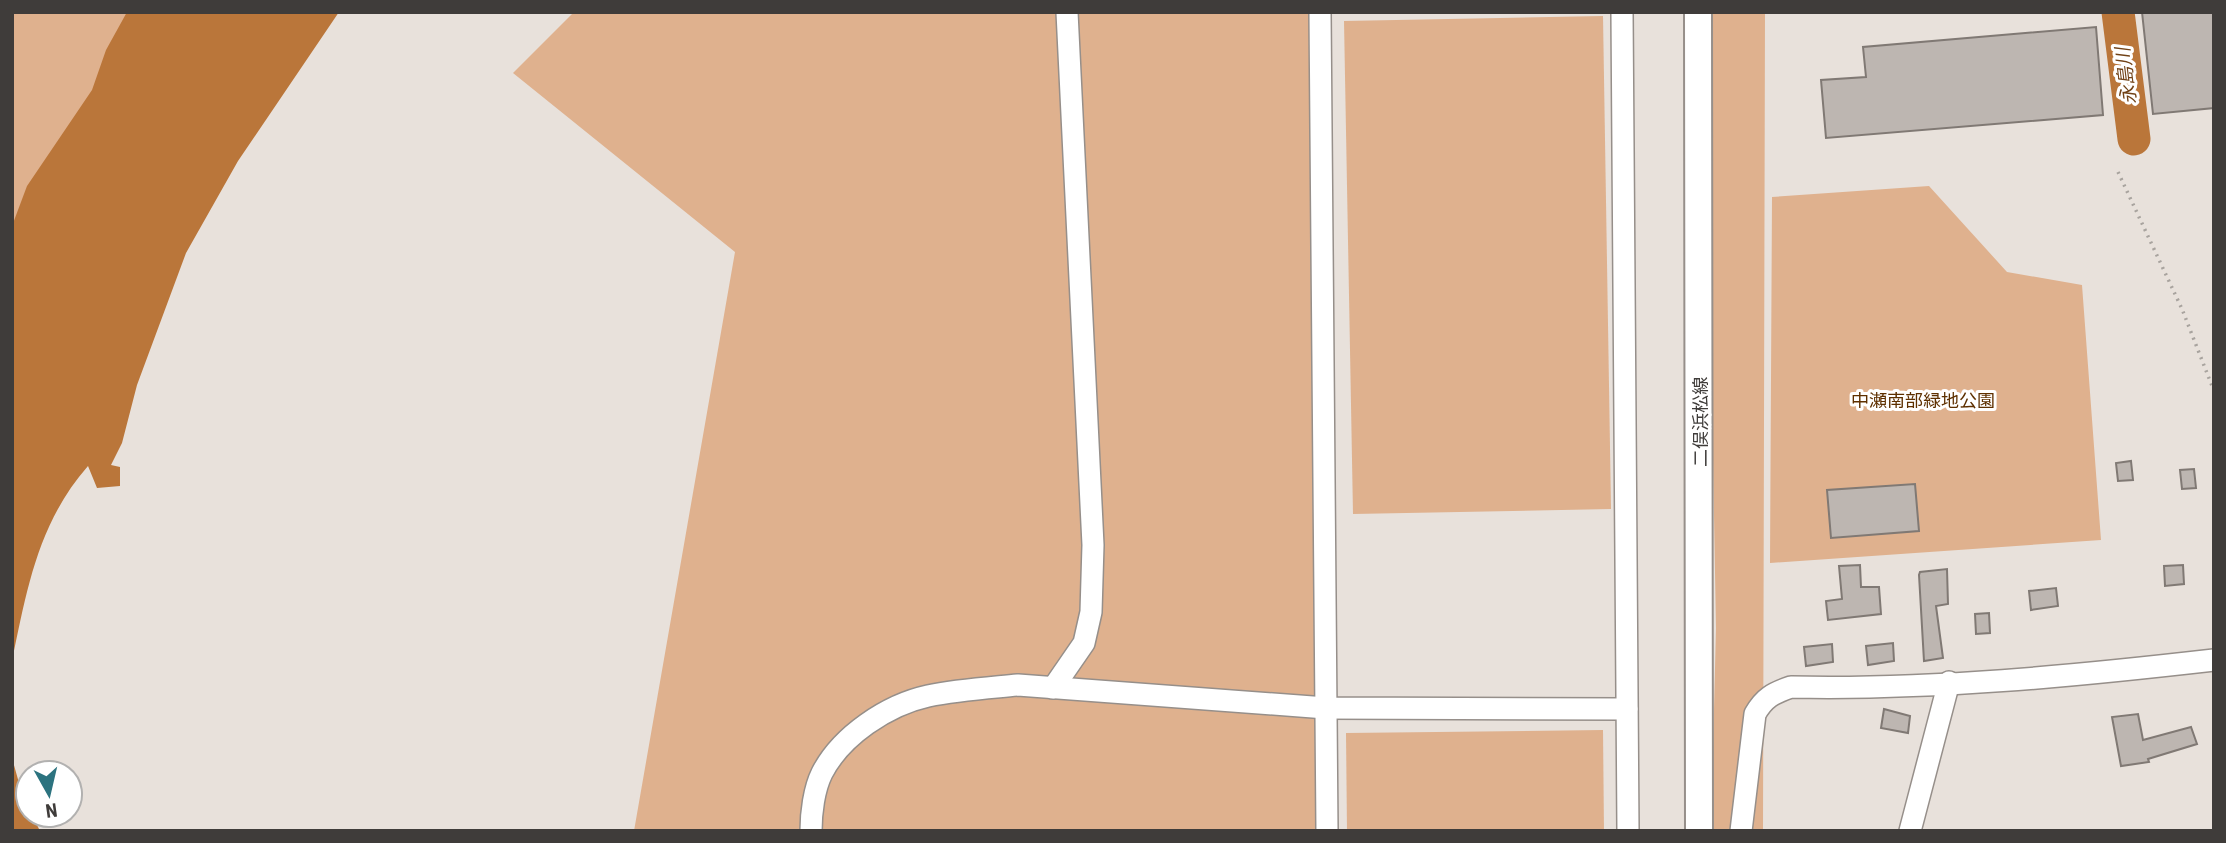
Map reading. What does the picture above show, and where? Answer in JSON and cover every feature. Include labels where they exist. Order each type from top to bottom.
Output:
[{"type":"main road","name":"二俣浜松線","points":[[1698,12],[1699,831]]},
{"type":"street","points":[[1053,688],[1084,643],[1091,612],[1093,545],[1067,12]]},
{"type":"street","points":[[1320,12],[1327,831]]},
{"type":"street","points":[[1622,12],[1628,831]]},
{"type":"street","points":[[1741,831],[1755,714],[1763,699],[1791,687],[1949,682],[2214,660]]},
{"type":"street","points":[[1910,831],[1949,682]]},
{"type":"street","points":[[811,831],[820,775],[855,733],[885,712],[925,697],[971,690],[1018,685],[1326,708],[1627,709]]},
{"type":"path","points":[[2118,172],[2182,309],[2214,391]]},
{"type":"green space","points":[[12,12],[139,12],[12,271]]},
{"type":"green space","points":[[574,12],[1318,12],[1322,158],[1316,831],[634,831],[735,252],[513,73]]},
{"type":"green space","points":[[1708,12],[1765,12],[1763,831],[1711,831],[1716,628],[1707,121]]},
{"type":"green space","points":[[1603,16],[1611,509],[1353,514],[1344,21]]},
{"type":"green space","name":"中瀬南部緑地公園","points":[[1929,186],[2007,272],[2082,285],[2101,540],[1770,563],[1772,197]]},
{"type":"green space","points":[[1603,730],[1604,831],[1347,831],[1346,733]]},
{"type":"shaded area","points":[[127,12],[339,12],[238,161],[186,253],[137,385],[122,443],[111,465],[120,467],[120,486],[97,488],[88,466],[57,510],[29,583],[12,661],[12,226],[27,186],[92,90],[106,50]]},
{"type":"shaded area","points":[[12,758],[14,829],[40,831],[14,830]]},
{"type":"building","points":[[2142,12],[2214,12],[2214,108],[2153,114]]},
{"type":"building","points":[[2096,27],[2103,115],[1826,138],[1821,80],[1866,77],[1863,47]]},
{"type":"building","points":[[2131,461],[2133,480],[2118,481],[2116,463]]},
{"type":"building","points":[[2194,469],[2196,488],[2182,489],[2180,470]]},
{"type":"building","points":[[1915,484],[1919,531],[1831,538],[1827,490]]},
{"type":"building","points":[[1860,565],[1861,587],[1879,587],[1881,614],[1828,620],[1826,601],[1842,599],[1839,566]]},
{"type":"building","points":[[2183,565],[2184,584],[2165,586],[2164,566]]},
{"type":"building","points":[[1947,569],[1948,604],[1936,606],[1943,658],[1924,661],[1919,575],[1920,572]]},
{"type":"building","points":[[2056,588],[2058,606],[2031,610],[2029,591]]},
{"type":"building","points":[[1989,613],[1990,633],[1976,634],[1975,614]]},
{"type":"building","points":[[1893,643],[1894,661],[1868,665],[1866,646]]},
{"type":"building","points":[[1832,644],[1833,662],[1806,666],[1804,647]]},
{"type":"building","points":[[1884,709],[1910,716],[1908,733],[1881,728]]},
{"type":"building","points":[[2138,714],[2143,740],[2191,727],[2197,744],[2148,759],[2149,762],[2121,766],[2112,717]]},
{"type":"waterway","name":"永島川","points":[[2118,12],[2134,139]]}]
